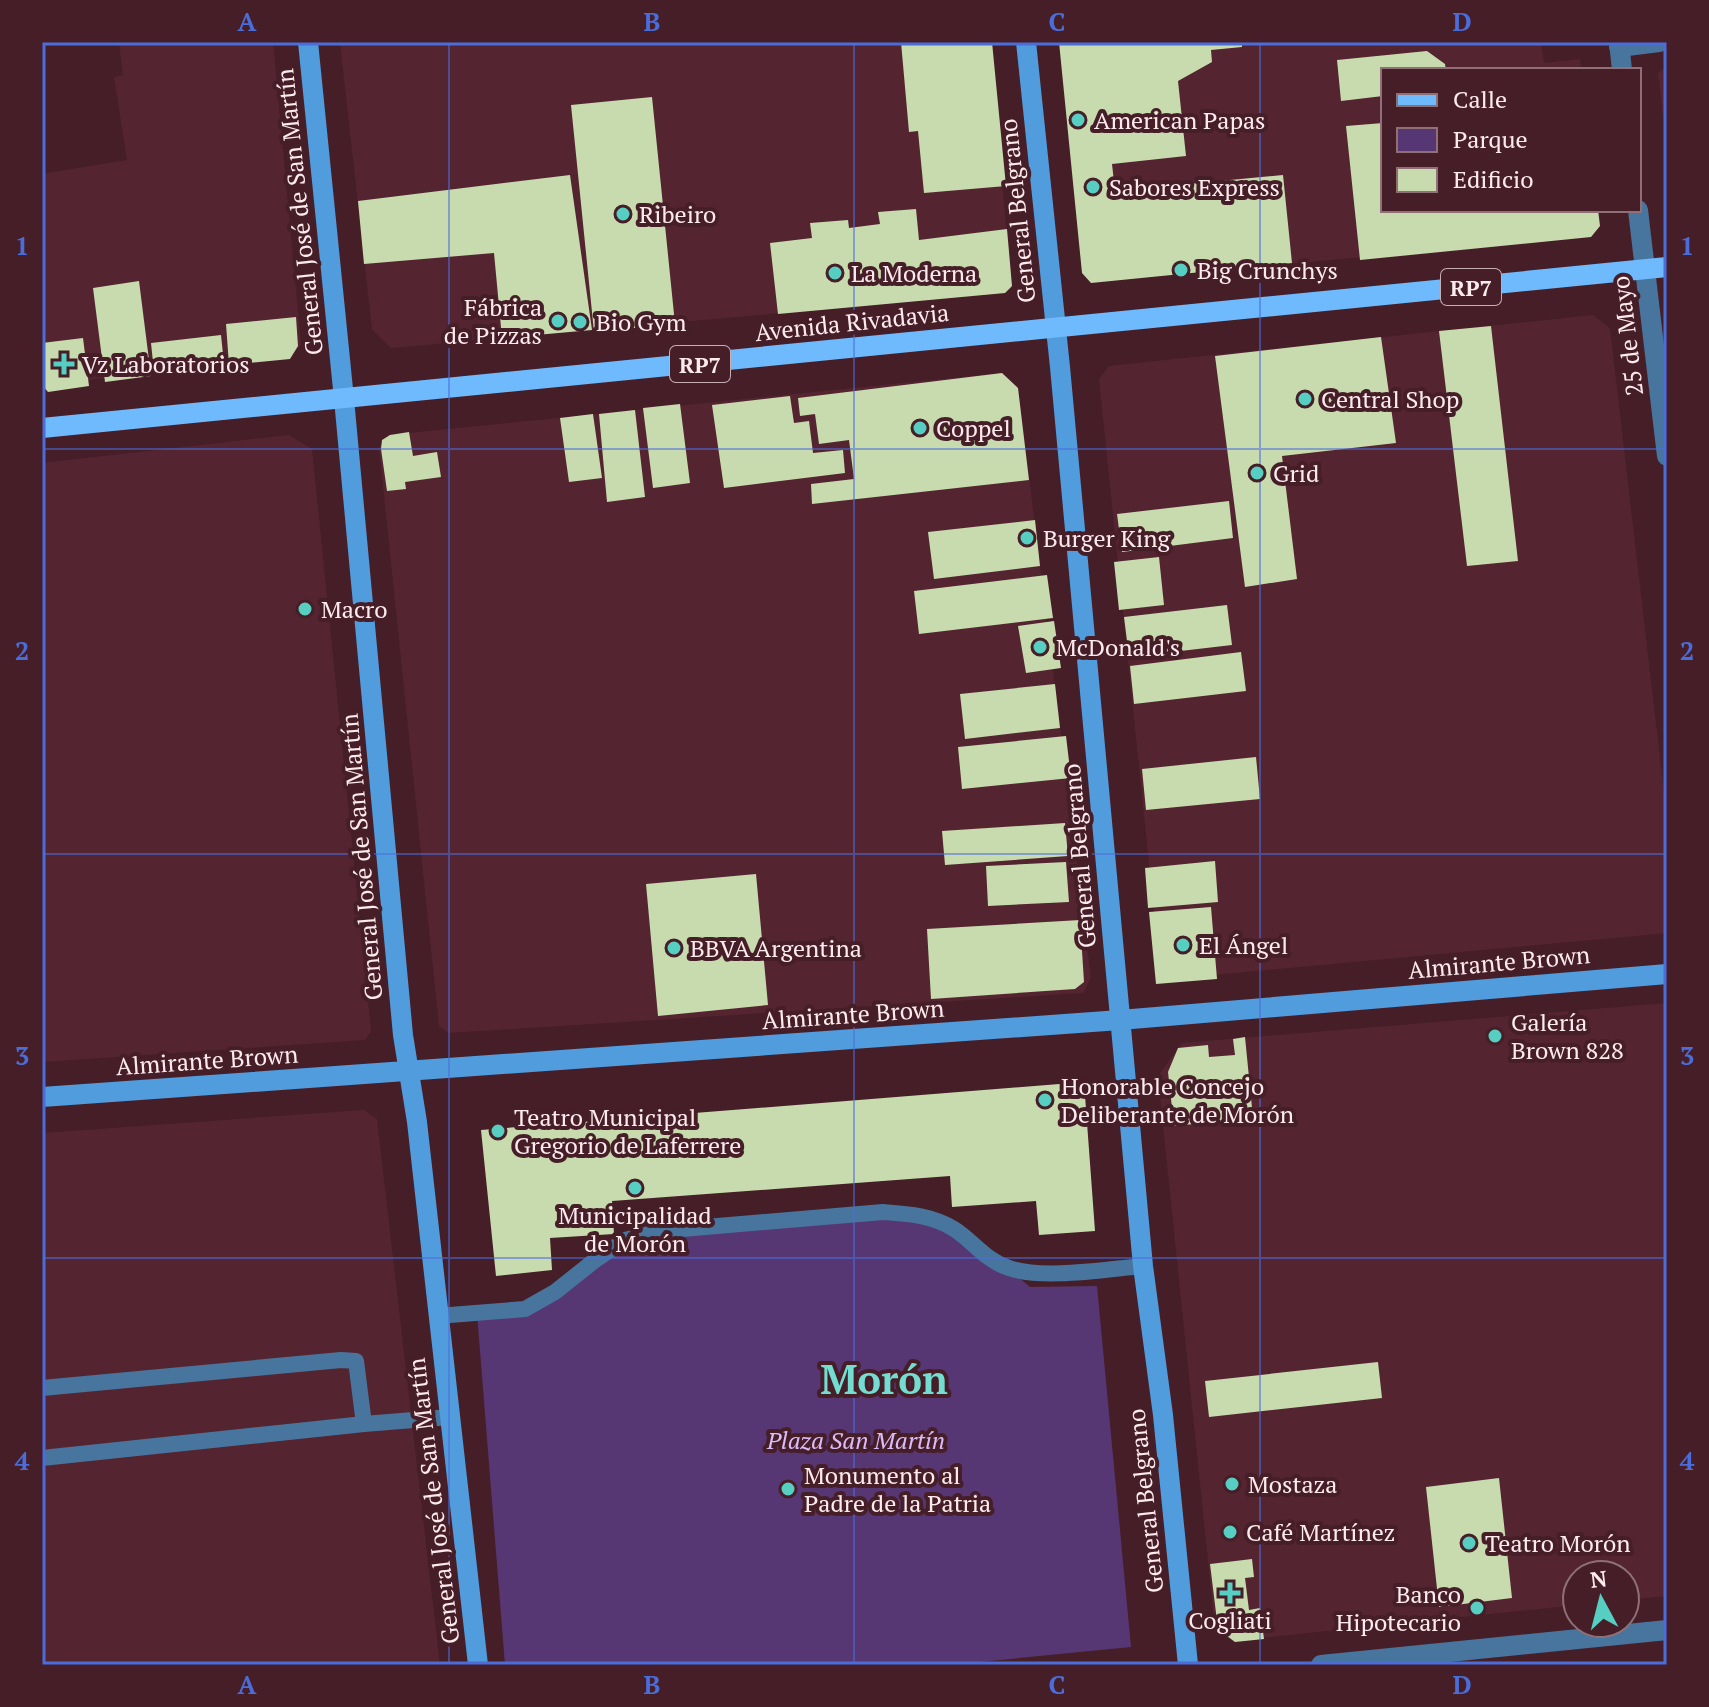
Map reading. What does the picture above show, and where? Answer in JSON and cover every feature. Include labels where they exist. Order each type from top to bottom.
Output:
[{"type":"main road","name":"Avenida Rivadavia","points":[[42,428],[1667,267]]},
{"type":"street","name":"General José de San Martín","points":[[308,42],[403,1035],[417,1122],[478,1665]]},
{"type":"street","name":"General Belgrano","points":[[1026,42],[1056,328],[1143,1266],[1163,1415],[1188,1665]]},
{"type":"street","points":[[1622,68],[1619,45],[1659,42]]},
{"type":"street","name":"25 de Mayo","points":[[1638,212],[1667,456]]},
{"type":"street","name":"Almirante Brown","points":[[42,1097],[1120,1020],[1667,974]]},
{"type":"street","points":[[1321,1665],[1667,1630]]},
{"type":"lane","points":[[437,1316],[525,1309],[555,1292],[625,1240],[659,1231],[883,1212],[920,1215],[954,1229],[981,1253],[1008,1268],[1042,1274],[1143,1266]]},
{"type":"lane","points":[[42,1388],[356,1361],[364,1424]]},
{"type":"lane","points":[[42,1458],[450,1417]]},
{"type":"shaded area","points":[[119,42],[273,42],[301,345],[288,359],[42,385],[42,174],[127,160],[114,77],[123,75]]},
{"type":"shaded area","points":[[340,42],[989,42],[1012,287],[1005,293],[391,348],[372,329]]},
{"type":"shaded area","points":[[1060,42],[1541,42],[1544,63],[1580,59],[1581,68],[1381,68],[1381,212],[1599,212],[1600,222],[1593,236],[1102,281]]},
{"type":"shaded area","points":[[1667,66],[1667,149],[1658,73]]},
{"type":"shaded area","points":[[1593,315],[1610,328],[1667,819],[1667,933],[1169,979],[1160,969],[1099,379],[1109,366]]},
{"type":"shaded area","points":[[1002,373],[1018,388],[1091,978],[1083,993],[448,1033],[439,1026],[379,447],[389,435]]},
{"type":"shaded area","points":[[289,435],[312,449],[371,1031],[365,1040],[42,1062],[42,463]]},
{"type":"shaded area","points":[[1667,1003],[1667,1596],[1641,1598],[1641,1559],[1561,1559],[1561,1607],[1232,1641],[1215,1629],[1158,1076],[1182,1043]]},
{"type":"shaded area","points":[[364,1110],[377,1119],[440,1665],[42,1665],[42,1133]]},
{"type":"green space","name":"Plaza San Martín","points":[[920,1215],[1008,1268],[1030,1287],[1097,1286],[1131,1647],[949,1665],[505,1665],[477,1313],[525,1309],[625,1240]]},
{"type":"building","points":[[901,42],[992,42],[1006,186],[924,193],[918,131],[909,132]]},
{"type":"building","points":[[1059,42],[1242,42],[1242,47],[1211,50],[1212,62],[1178,81],[1186,156],[1112,164],[1115,191],[1283,175],[1292,263],[1091,283],[1082,273]]},
{"type":"building","points":[[1427,51],[1445,64],[1446,68],[1381,68],[1381,96],[1341,101],[1337,60]]},
{"type":"building","name":"Ribeiro","points":[[652,97],[675,324],[594,332],[571,105]]},
{"type":"building","points":[[1381,123],[1381,212],[1598,212],[1600,226],[1591,237],[1360,260],[1346,126]]},
{"type":"building","points":[[570,175],[592,330],[502,338],[494,253],[364,264],[358,201]]},
{"type":"building","points":[[916,209],[919,240],[1007,229],[1012,286],[1005,293],[778,314],[770,243],[812,238],[810,223],[848,220],[849,228],[880,224],[878,212]]},
{"type":"building","points":[[139,281],[151,376],[105,382],[93,288]]},
{"type":"building","points":[[296,317],[298,346],[290,359],[229,365],[226,324]]},
{"type":"building","points":[[1491,326],[1518,561],[1467,566],[1439,331]]},
{"type":"building","points":[[221,335],[224,364],[154,372],[151,343]]},
{"type":"building","points":[[1381,337],[1396,443],[1282,456],[1297,579],[1245,587],[1215,356]]},
{"type":"building","name":"Vz Laboratorios","points":[[83,338],[89,386],[48,392],[42,385],[42,343]]},
{"type":"building","name":"Coppel","points":[[1002,373],[1018,388],[1029,480],[812,504],[811,484],[854,479],[849,440],[819,444],[815,414],[800,416],[798,398]]},
{"type":"building","points":[[790,396],[794,423],[809,421],[813,453],[843,450],[845,473],[724,488],[712,405]]},
{"type":"building","points":[[680,404],[690,483],[653,488],[643,408]]},
{"type":"building","points":[[635,410],[645,497],[607,502],[599,414]]},
{"type":"building","points":[[593,414],[602,478],[569,482],[560,418]]},
{"type":"building","points":[[409,432],[413,456],[437,452],[441,477],[405,482],[406,489],[387,491],[382,440],[390,435]]},
{"type":"building","points":[[1229,501],[1233,538],[1122,552],[1117,514]]},
{"type":"building","points":[[1035,520],[1040,566],[934,579],[928,532]]},
{"type":"building","points":[[1159,557],[1164,605],[1119,610],[1114,562]]},
{"type":"building","points":[[1047,575],[1053,618],[919,634],[914,591]]},
{"type":"building","points":[[1227,605],[1232,645],[1129,657],[1124,617]]},
{"type":"building","name":"McDonald's","points":[[1054,621],[1061,668],[1026,673],[1018,626]]},
{"type":"building","points":[[1241,652],[1246,691],[1134,704],[1130,666]]},
{"type":"building","points":[[1055,684],[1060,728],[965,739],[960,694]]},
{"type":"building","points":[[1066,736],[1071,778],[962,789],[958,747]]},
{"type":"building","points":[[1256,757],[1260,799],[1146,810],[1142,769]]},
{"type":"building","points":[[1065,823],[1068,856],[945,865],[942,831]]},
{"type":"building","points":[[1215,861],[1218,902],[1148,908],[1145,868]]},
{"type":"building","points":[[1066,862],[1069,902],[988,906],[986,866]]},
{"type":"building","points":[[756,874],[768,1005],[658,1016],[646,884]]},
{"type":"building","name":"El Ángel","points":[[1211,907],[1217,979],[1156,984],[1149,912]]},
{"type":"building","points":[[1080,920],[1084,982],[1075,989],[931,999],[927,929]]},
{"type":"building","points":[[1245,1037],[1253,1118],[1174,1126],[1168,1072],[1178,1048],[1208,1045],[1209,1057],[1235,1055],[1233,1039]]},
{"type":"building","name":"Municipalidad de Morón","points":[[1084,1082],[1095,1231],[1039,1235],[1036,1201],[952,1207],[950,1176],[612,1201],[614,1234],[550,1238],[552,1270],[496,1276],[481,1130]]},
{"type":"building","points":[[1378,1362],[1382,1398],[1209,1417],[1205,1381]]},
{"type":"building","name":"Teatro Morón","points":[[1499,1478],[1512,1598],[1439,1607],[1426,1487]]},
{"type":"building","name":"Cogliati","points":[[1252,1559],[1254,1577],[1245,1578],[1249,1610],[1260,1608],[1264,1639],[1235,1642],[1218,1629],[1210,1564]]},
{"type":"place","name":"American Papas","points":[[1078,120]]},
{"type":"place","name":"Sabores Express","points":[[1093,187]]},
{"type":"place","name":"Ribeiro","points":[[623,214]]},
{"type":"place","name":"Big Crunchys","points":[[1181,270]]},
{"type":"place","name":"La Moderna","points":[[835,273]]},
{"type":"place","name":"Fábrica de Pizzas","points":[[558,321]]},
{"type":"place","name":"Bio Gym","points":[[580,322]]},
{"type":"place","name":"Vz Laboratorios","points":[[64,364]]},
{"type":"place","name":"Central Shop","points":[[1305,399]]},
{"type":"place","name":"Coppel","points":[[920,428]]},
{"type":"place","name":"Grid","points":[[1257,473]]},
{"type":"place","name":"Burger King","points":[[1027,538]]},
{"type":"place","name":"Macro","points":[[305,609]]},
{"type":"place","name":"McDonald's","points":[[1040,647]]},
{"type":"place","name":"El Ángel","points":[[1183,945]]},
{"type":"place","name":"BBVA Argentina","points":[[674,948]]},
{"type":"place","name":"Galería Brown 828","points":[[1495,1036]]},
{"type":"place","name":"Honorable Concejo Deliberante de Morón","points":[[1045,1100]]},
{"type":"place","name":"Teatro Municipal Gregorio de Laferrere","points":[[498,1131]]},
{"type":"place","name":"Municipalidad de Morón","points":[[635,1188]]},
{"type":"place","name":"Mostaza","points":[[1232,1484]]},
{"type":"place","name":"Monumento al Padre de la Patria","points":[[788,1489]]},
{"type":"place","name":"Café Martínez","points":[[1230,1532]]},
{"type":"place","name":"Teatro Morón","points":[[1469,1543]]},
{"type":"place","name":"Cogliati","points":[[1230,1593]]},
{"type":"place","name":"Banco Hipotecario","points":[[1477,1608]]},
{"type":"district","name":"Morón","points":[[884,1378]]}]
